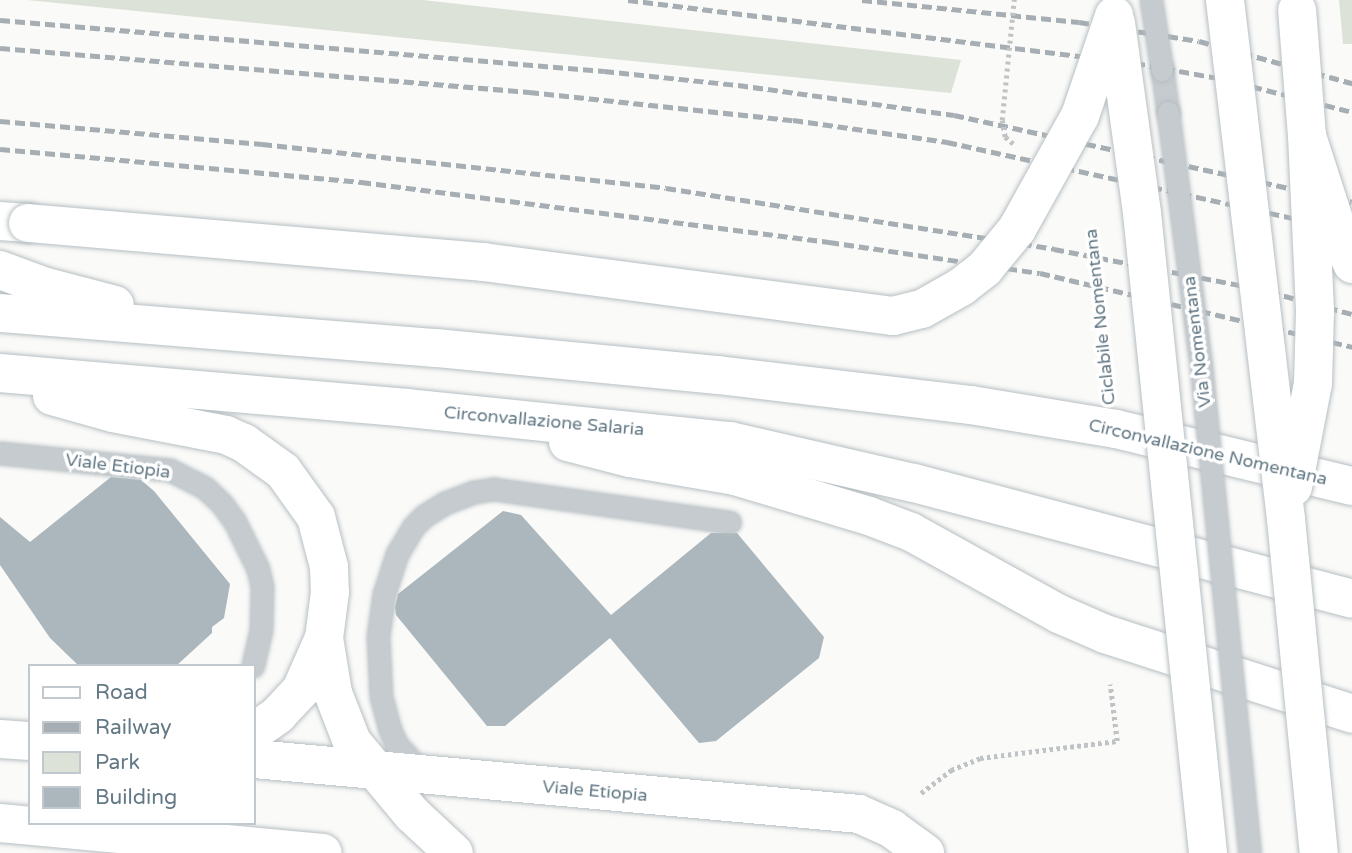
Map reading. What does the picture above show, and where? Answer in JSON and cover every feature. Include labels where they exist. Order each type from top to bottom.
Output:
[{"type":"main road","points":[[1225,0],[1286,519],[1319,853]]},
{"type":"main road","points":[[1286,519],[1308,413],[1315,351],[1307,136],[1296,5]]},
{"type":"main road","points":[[14,222],[483,262],[892,316],[935,304],[985,268],[1017,229],[1080,116],[1114,8]]},
{"type":"main road","points":[[1114,8],[1142,213],[1208,853]]},
{"type":"main road","points":[[1307,136],[1338,232],[1352,264]]},
{"type":"main road","points":[[0,270],[46,287],[218,332]]},
{"type":"main road","points":[[0,313],[218,332]]},
{"type":"main road","name":"Circonvallazione Nomentana","points":[[218,332],[436,348],[705,373],[971,405],[1116,429],[1352,485]]},
{"type":"main road","points":[[0,375],[113,413],[226,435],[266,456],[299,491],[316,517],[325,546],[330,592],[324,638],[301,690],[278,715],[256,731]]},
{"type":"main road","name":"Circonvallazione Salaria","points":[[0,375],[464,414],[730,441],[890,477],[1352,599]]},
{"type":"main road","points":[[464,414],[630,458],[735,476],[869,516],[911,532],[1059,614],[1105,634],[1352,714]]},
{"type":"main road","points":[[324,638],[339,714],[352,742],[412,814],[454,853]]},
{"type":"main road","points":[[0,739],[28,741]]},
{"type":"main road","name":"Viale Etiopia","points":[[256,759],[428,777],[859,814],[892,829],[925,853]]},
{"type":"main road","points":[[0,822],[28,825]]},
{"type":"main road","points":[[31,825],[323,853]]},
{"type":"lane","name":"Via Nomentana","points":[[1151,0],[1201,366],[1250,853]]},
{"type":"lane","name":"Viale Etiopia","points":[[0,453],[159,468],[188,477],[205,488],[222,504],[234,522],[258,569],[262,587],[261,630],[253,664]]},
{"type":"lane","points":[[428,777],[397,745],[390,730],[381,696],[378,636],[384,594],[397,554],[412,527],[424,516],[454,500],[494,489],[730,522]]},
{"type":"path","points":[[1014,0],[1002,127],[1005,136],[1017,146],[1055,162]]},
{"type":"path","points":[[892,829],[923,791],[965,763],[980,758],[1117,741],[1105,634]]},
{"type":"green space","points":[[27,0],[423,0],[961,60],[951,93]]},
{"type":"green space","points":[[1339,0],[1352,0],[1352,44],[1343,44]]},
{"type":"building","points":[[111,477],[141,480],[154,491],[230,584],[224,618],[212,627],[212,633],[178,664],[77,664],[50,638],[0,565],[0,517],[30,542]]},
{"type":"building","points":[[503,511],[521,515],[611,615],[711,533],[737,533],[824,637],[819,658],[716,741],[699,743],[610,638],[505,726],[487,726],[396,615],[395,607],[398,594]]},
{"type":"railway","points":[[628,0],[1135,63],[1223,79],[1352,112]]},
{"type":"railway","points":[[862,0],[1079,22],[1199,41],[1352,83]]},
{"type":"railway","points":[[0,20],[604,71],[738,85],[954,115],[1352,202]]},
{"type":"railway","points":[[0,48],[529,92],[793,120],[947,142],[1352,231]]},
{"type":"railway","points":[[0,121],[262,144],[666,188],[1054,249],[1255,288],[1352,314]]},
{"type":"railway","points":[[0,149],[361,182],[829,242],[1040,273],[1352,347]]}]
